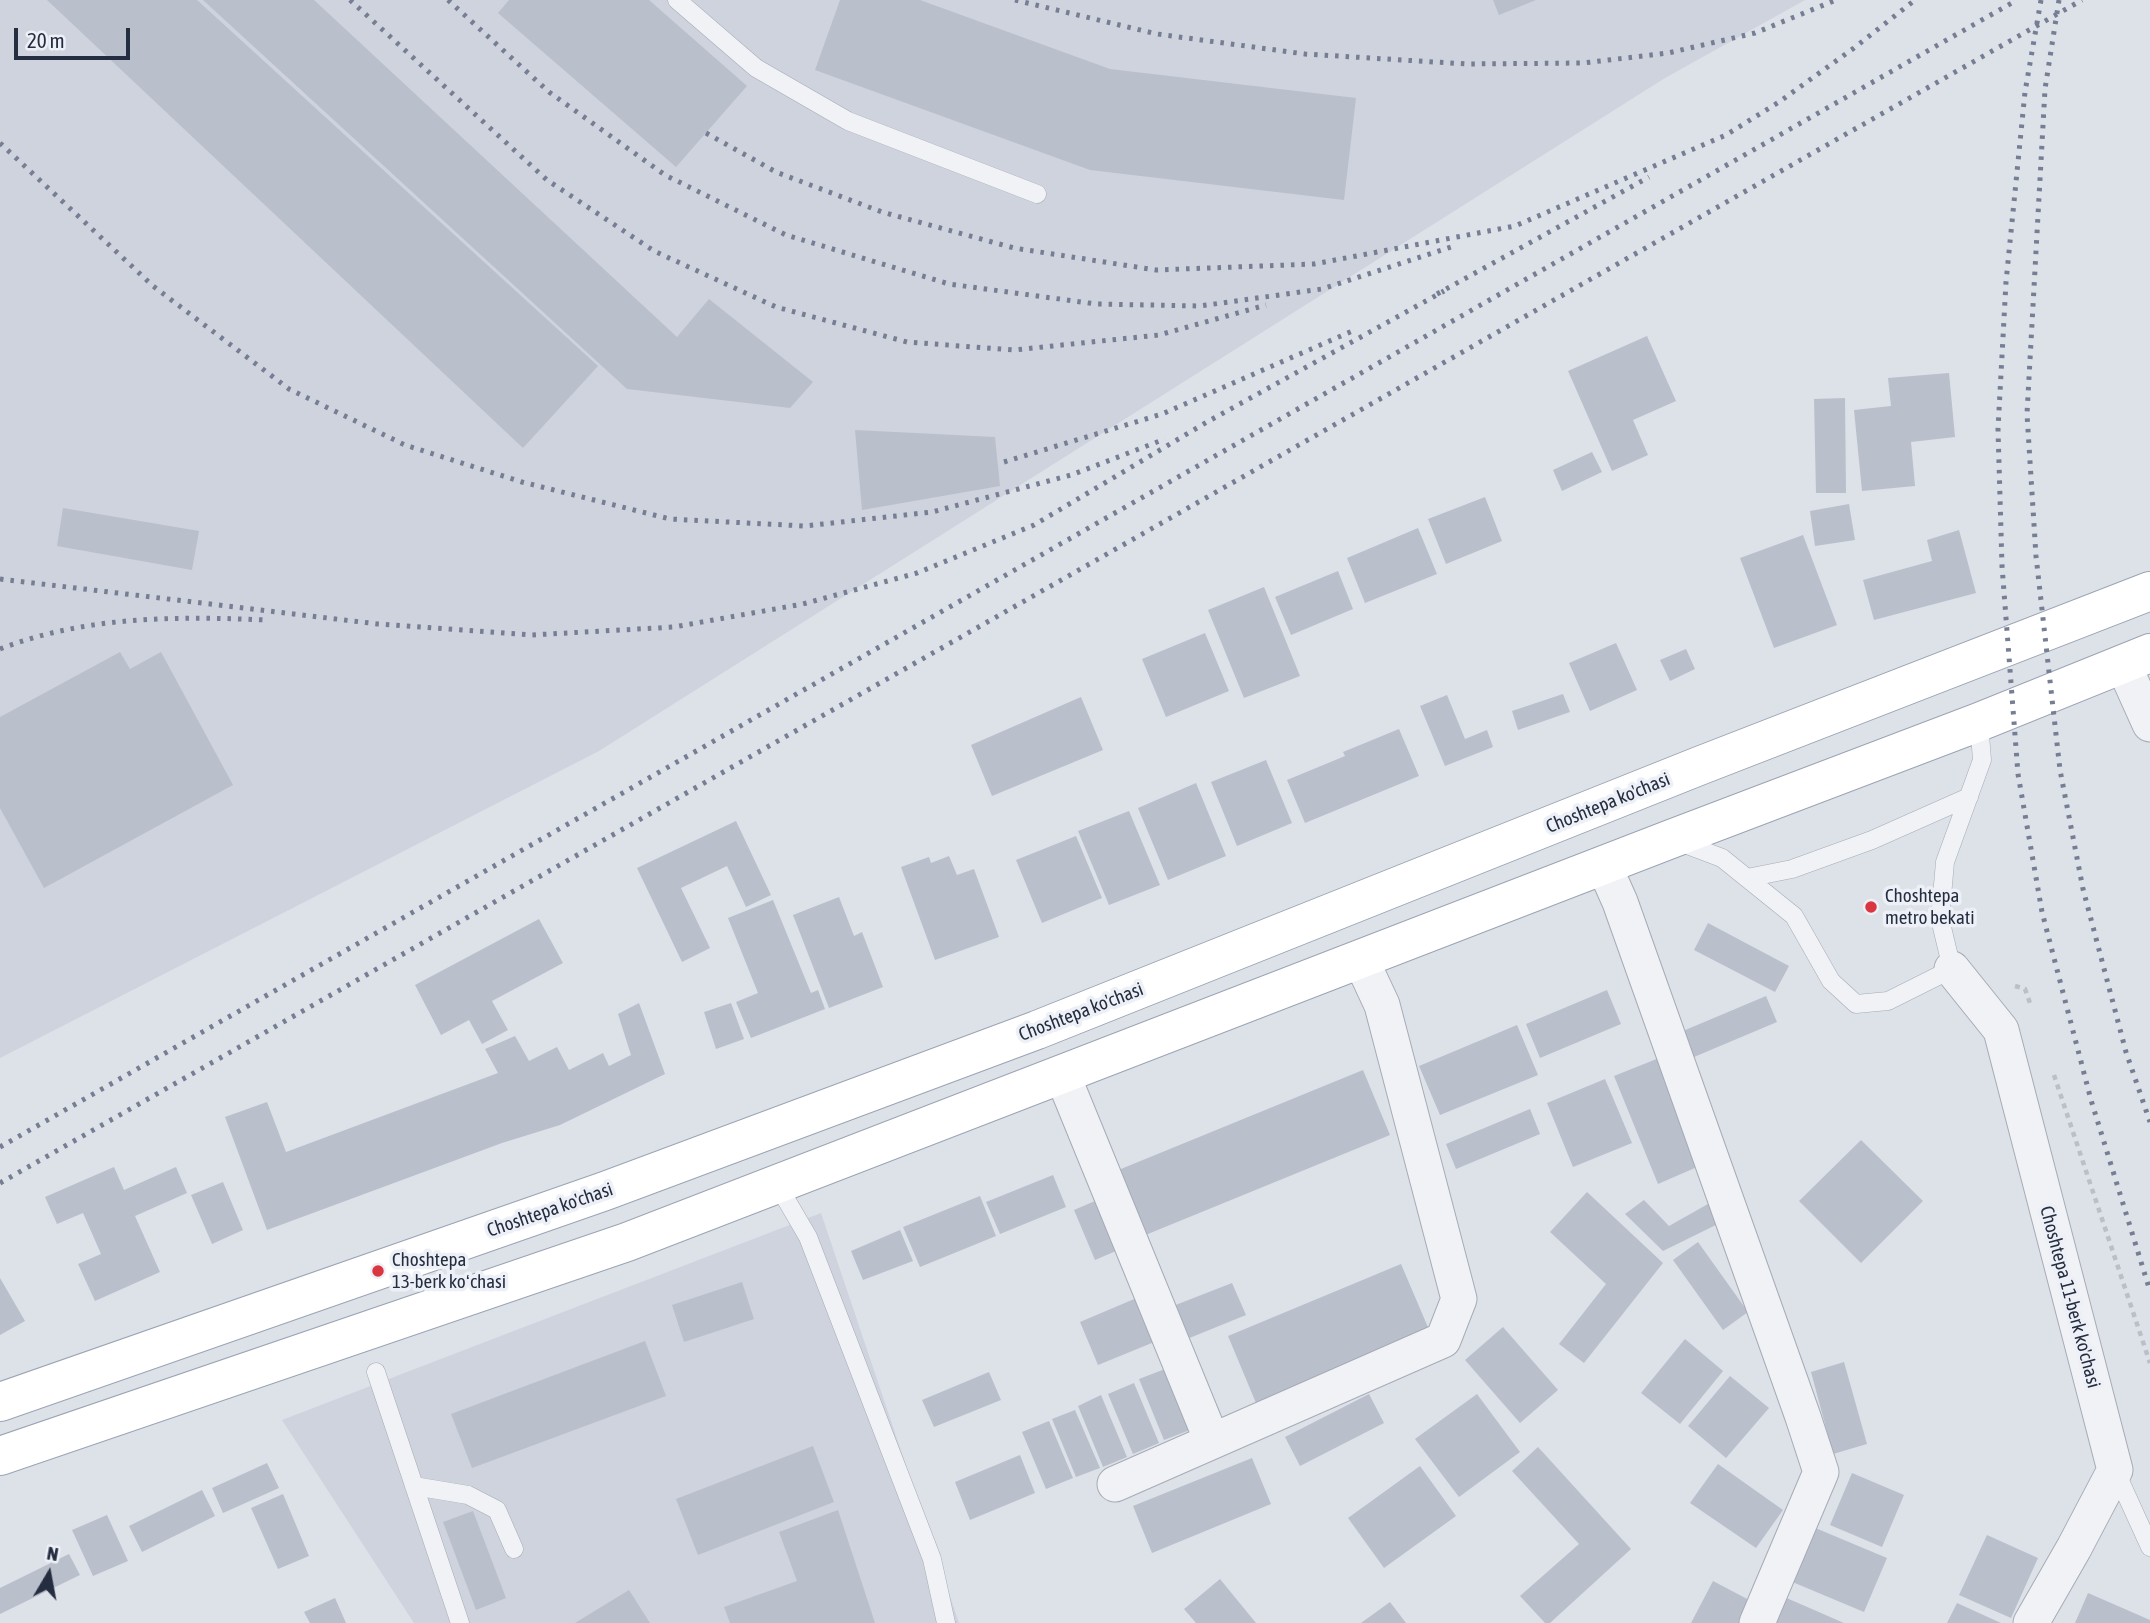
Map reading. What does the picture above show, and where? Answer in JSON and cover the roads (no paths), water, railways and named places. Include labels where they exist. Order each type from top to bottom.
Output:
[{"type":"main road","name":"Choshtepa ko'chasi","points":[[0,1402],[605,1191],[1037,1030],[1699,766],[2150,591]]},
{"type":"main road","points":[[0,1456],[627,1242],[1979,722],[2136,659]]},
{"type":"street","points":[[2136,659],[2150,724]]},
{"type":"street","points":[[1604,866],[1620,902],[1821,1472],[1758,1623]]},
{"type":"street","points":[[1115,1484],[1444,1340],[1459,1299],[1382,1005],[1361,960]]},
{"type":"street","name":"Choshtepa 11-berk ko'chasi","points":[[1952,970],[2001,1030],[2115,1470]]},
{"type":"street","points":[[1062,1074],[1212,1441]]},
{"type":"street","points":[[2031,1623],[2115,1470]]},
{"type":"lane","points":[[677,0],[756,68],[848,121],[1037,194]]},
{"type":"lane","points":[[1671,839],[1722,858],[1794,916],[1831,981],[1856,1004],[1888,1002],[1952,970],[1940,919],[1945,862],[1982,760],[1979,722]]},
{"type":"lane","points":[[1747,878],[1792,869],[1872,840],[1969,797]]},
{"type":"lane","points":[[777,1184],[808,1237],[932,1559],[946,1623]]},
{"type":"lane","points":[[376,1372],[460,1623]]},
{"type":"lane","points":[[2115,1470],[2150,1547]]},
{"type":"lane","points":[[414,1486],[468,1495],[497,1510],[513,1549]]},
{"type":"railway","points":[[350,0],[547,180],[654,251],[776,307],[907,342],[1014,350],[1159,335],[1266,305]]},
{"type":"railway","points":[[448,0],[549,92],[665,175],[786,235],[949,284],[1096,304],[1200,306],[1322,289],[1454,246]]},
{"type":"railway","points":[[1015,0],[1157,34],[1305,54],[1467,64],[1583,63],[1668,53],[1755,33],[1836,0]]},
{"type":"railway","points":[[706,133],[776,172],[882,212],[1014,248],[1156,270],[1314,264],[1515,226],[1726,135],[1779,102],[1915,0]]},
{"type":"railway","points":[[0,1147],[2017,0]]},
{"type":"railway","points":[[2041,0],[2025,92],[2006,282],[1998,429],[2002,566],[2018,774],[2042,912],[2091,1100],[2150,1291]]},
{"type":"railway","points":[[2059,0],[2045,89],[2027,414],[2036,556],[2060,770],[2083,889],[2126,1052],[2150,1122]]},
{"type":"railway","points":[[0,1183],[2082,0]]},
{"type":"railway","points":[[0,143],[153,286],[289,389],[405,445],[522,482],[670,519],[805,526],[932,512],[1071,475],[1165,439]]},
{"type":"railway","points":[[1437,294],[1649,177]]},
{"type":"railway","points":[[0,579],[378,624],[531,635],[674,627],[803,604],[917,573],[1034,525],[1207,422],[1444,291]]},
{"type":"railway","points":[[1004,462],[1162,414],[1357,329]]},
{"type":"railway","points":[[0,649],[32,638],[98,624],[199,618],[266,620]]},
{"type":"place","name":"Choshtepa metro bekati","points":[[1871,907]]},
{"type":"place","name":"Choshtepa 13-berk koʻchasi","points":[[378,1271]]}]
